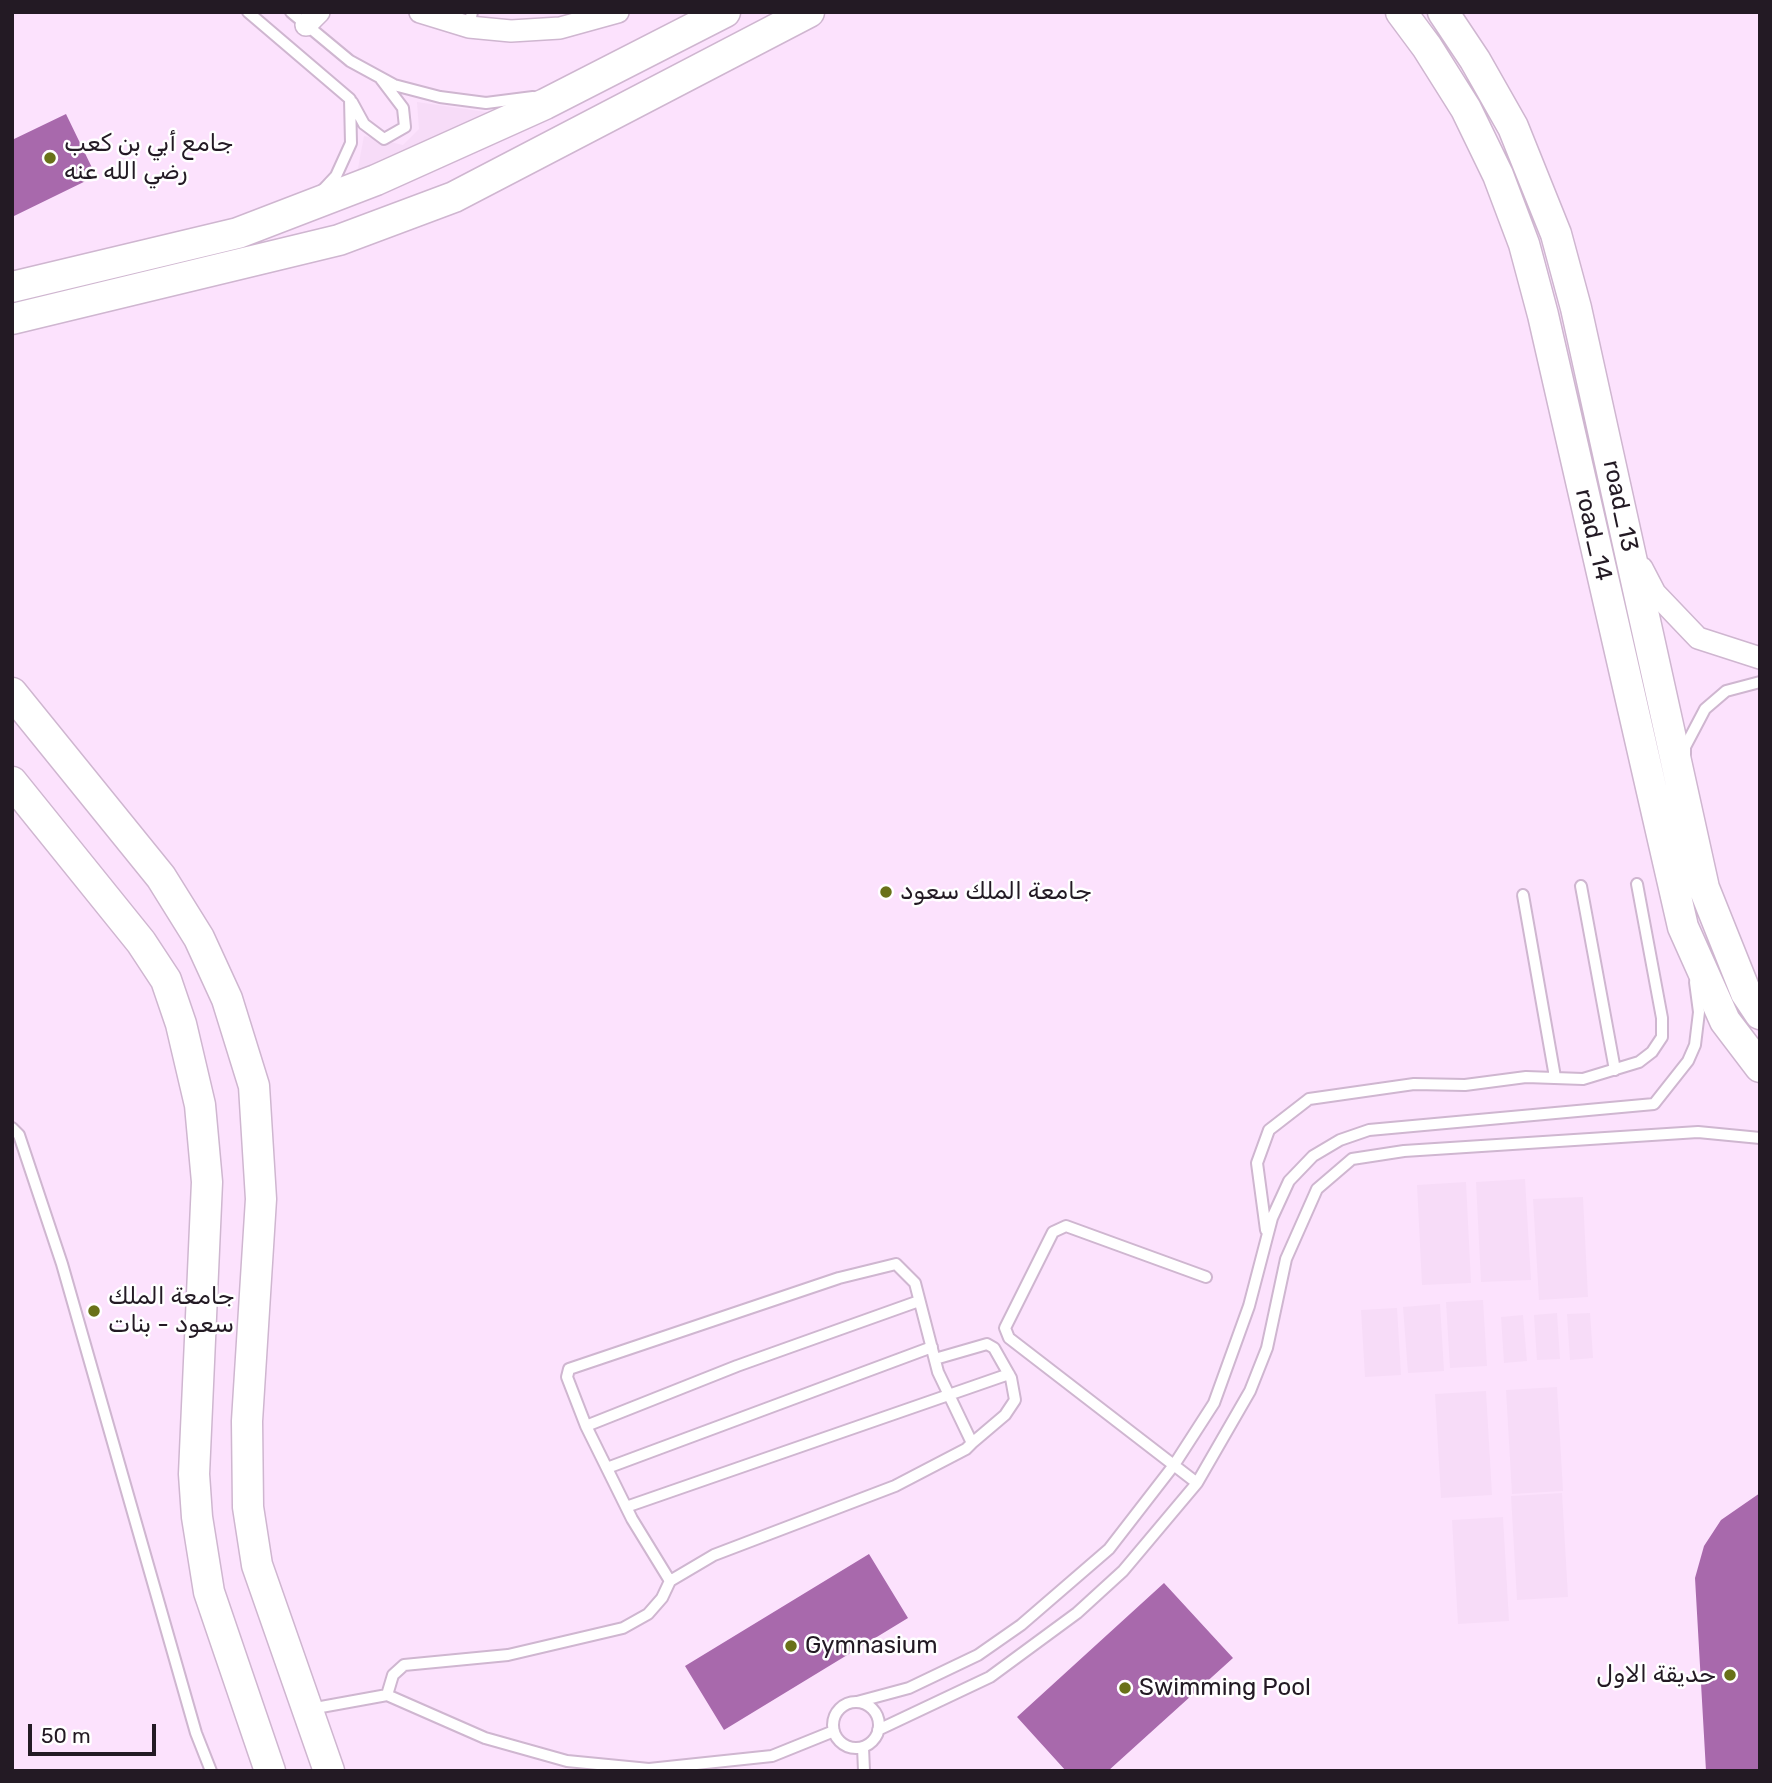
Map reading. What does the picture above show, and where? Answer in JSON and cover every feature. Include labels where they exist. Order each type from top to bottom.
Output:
[{"type":"street","points":[[420,12],[523,30],[560,28],[610,14]]},
{"type":"street","points":[[12,287],[238,233],[309,206],[376,180],[564,94],[725,12]]},
{"type":"street","points":[[12,319],[339,240],[454,197],[809,12]]},
{"type":"street","name":"road_14","points":[[1401,12],[1427,47],[1466,109],[1498,175],[1524,244],[1543,315],[1677,906],[1688,938],[1725,1021],[1760,1067]]},
{"type":"street","name":"road_13","points":[[1443,12],[1495,93],[1543,198],[1570,283],[1704,888],[1746,993],[1760,1014]]},
{"type":"street","points":[[1627,538],[1655,593],[1698,638],[1760,657]]},
{"type":"street","points":[[12,693],[160,877],[199,937],[227,999],[254,1086],[261,1199],[247,1421],[248,1507],[257,1565],[329,1771]]},
{"type":"street","points":[[12,782],[141,942],[166,980],[181,1024],[200,1105],[207,1182],[194,1475],[197,1517],[209,1592],[270,1771]]},
{"type":"lane","points":[[248,12],[350,99],[364,124],[384,139],[405,127],[403,108],[380,77]]},
{"type":"lane","points":[[306,17],[350,61],[394,85],[440,97],[486,103],[564,94]]},
{"type":"lane","points":[[309,206],[336,176],[351,143],[350,99]]},
{"type":"lane","points":[[1686,810],[1685,747],[1705,709],[1726,691],[1760,682]]},
{"type":"lane","points":[[1266,1236],[1257,1163],[1269,1130],[1309,1099],[1414,1084],[1465,1085],[1555,1077],[1583,1079],[1639,1062],[1662,1037],[1654,970],[1637,884]]},
{"type":"lane","points":[[1581,886],[1615,1070]]},
{"type":"lane","points":[[1523,895],[1555,1077]]},
{"type":"lane","points":[[834,1731],[838,1711],[857,1702],[909,1689],[978,1655],[1021,1625],[1109,1549],[1174,1465],[1201,1425],[1223,1381],[1249,1306],[1266,1236],[1289,1181],[1313,1156],[1340,1140],[1370,1130],[1654,1104],[1688,1061],[1695,1045],[1699,1012],[1688,938]]},
{"type":"lane","points":[[12,1128],[19,1135],[62,1264],[196,1733],[211,1771]]},
{"type":"lane","points":[[878,1730],[990,1676],[1077,1613],[1123,1571],[1197,1483],[1254,1380],[1267,1348],[1286,1259],[1307,1208],[1317,1189],[1352,1159],[1392,1152],[1698,1132],[1760,1138]]},
{"type":"lane","points":[[1197,1483],[1009,1338],[1005,1328],[1053,1232],[1066,1226],[1206,1277]]},
{"type":"lane","points":[[670,1581],[626,1507],[586,1426],[567,1377],[569,1369],[839,1278],[896,1264],[915,1283],[935,1359],[972,1443]]},
{"type":"lane","points":[[586,1426],[737,1366],[919,1301]]},
{"type":"lane","points":[[387,1695],[393,1675],[404,1665],[508,1655],[623,1628],[648,1614],[662,1598],[670,1581],[715,1555],[895,1486],[972,1443],[1005,1415],[1015,1400],[1009,1374],[994,1349],[987,1344],[935,1359]]},
{"type":"lane","points":[[607,1468],[932,1347]]},
{"type":"lane","points":[[626,1507],[1009,1374]]},
{"type":"lane","points":[[308,1709],[387,1695],[485,1738],[555,1758],[649,1769],[772,1756],[834,1731]]},
{"type":"lane","points":[[834,1731],[848,1746],[863,1747],[876,1737],[876,1714],[871,1708],[857,1702]]},
{"type":"lane","points":[[863,1747],[864,1771]]},
{"type":"shaded area","name":"جامعة الملك سعود","points":[[12,12],[1760,12],[1760,1771],[12,1771]]},
{"type":"shaded area","points":[[417,102],[500,114],[356,179],[364,136],[403,145],[419,129]]},
{"type":"shaded area","points":[[1525,1179],[1531,1280],[1481,1282],[1476,1182]]},
{"type":"shaded area","points":[[1466,1182],[1471,1283],[1422,1285],[1417,1185]]},
{"type":"shaded area","points":[[1583,1197],[1588,1297],[1539,1300],[1533,1199]]},
{"type":"shaded area","points":[[1483,1300],[1487,1366],[1450,1368],[1446,1302]]},
{"type":"shaded area","points":[[1440,1304],[1444,1371],[1408,1373],[1403,1307]]},
{"type":"shaded area","points":[[1397,1308],[1401,1375],[1365,1377],[1361,1310]]},
{"type":"shaded area","points":[[1557,1313],[1560,1359],[1537,1360],[1534,1315]]},
{"type":"shaded area","points":[[1590,1313],[1593,1358],[1570,1360],[1567,1314]]},
{"type":"shaded area","points":[[1523,1315],[1527,1361],[1504,1363],[1501,1317]]},
{"type":"shaded area","points":[[1557,1387],[1563,1491],[1512,1494],[1506,1390]]},
{"type":"shaded area","points":[[1486,1391],[1492,1495],[1441,1498],[1435,1394]]},
{"type":"shaded area","points":[[1562,1493],[1568,1597],[1517,1600],[1511,1496]]},
{"type":"shaded area","points":[[1503,1517],[1509,1621],[1458,1624],[1452,1520]]},
{"type":"building","name":"جامع أبي بن كعب رضي الله عنه","points":[[66,114],[96,176],[12,217],[12,140]]},
{"type":"building","name":"حديقة الاول","points":[[1760,1493],[1760,1771],[1706,1771],[1695,1578],[1704,1546],[1721,1520]]},
{"type":"building","name":"Gymnasium","points":[[869,1554],[908,1618],[724,1730],[685,1666]]},
{"type":"building","name":"Swimming Pool","points":[[1164,1583],[1233,1658],[1108,1771],[1066,1771],[1017,1717]]},
{"type":"place","name":"جامع أبي بن كعب رضي الله عنه","points":[[50,158]]},
{"type":"place","name":"جامعة الملك سعود","points":[[886,892]]},
{"type":"place","name":"جامعة الملك سعود - بنات","points":[[94,1311]]},
{"type":"place","name":"Gymnasium","points":[[791,1646]]},
{"type":"place","name":"حديقة الاول","points":[[1730,1675]]},
{"type":"place","name":"Swimming Pool","points":[[1125,1688]]}]
